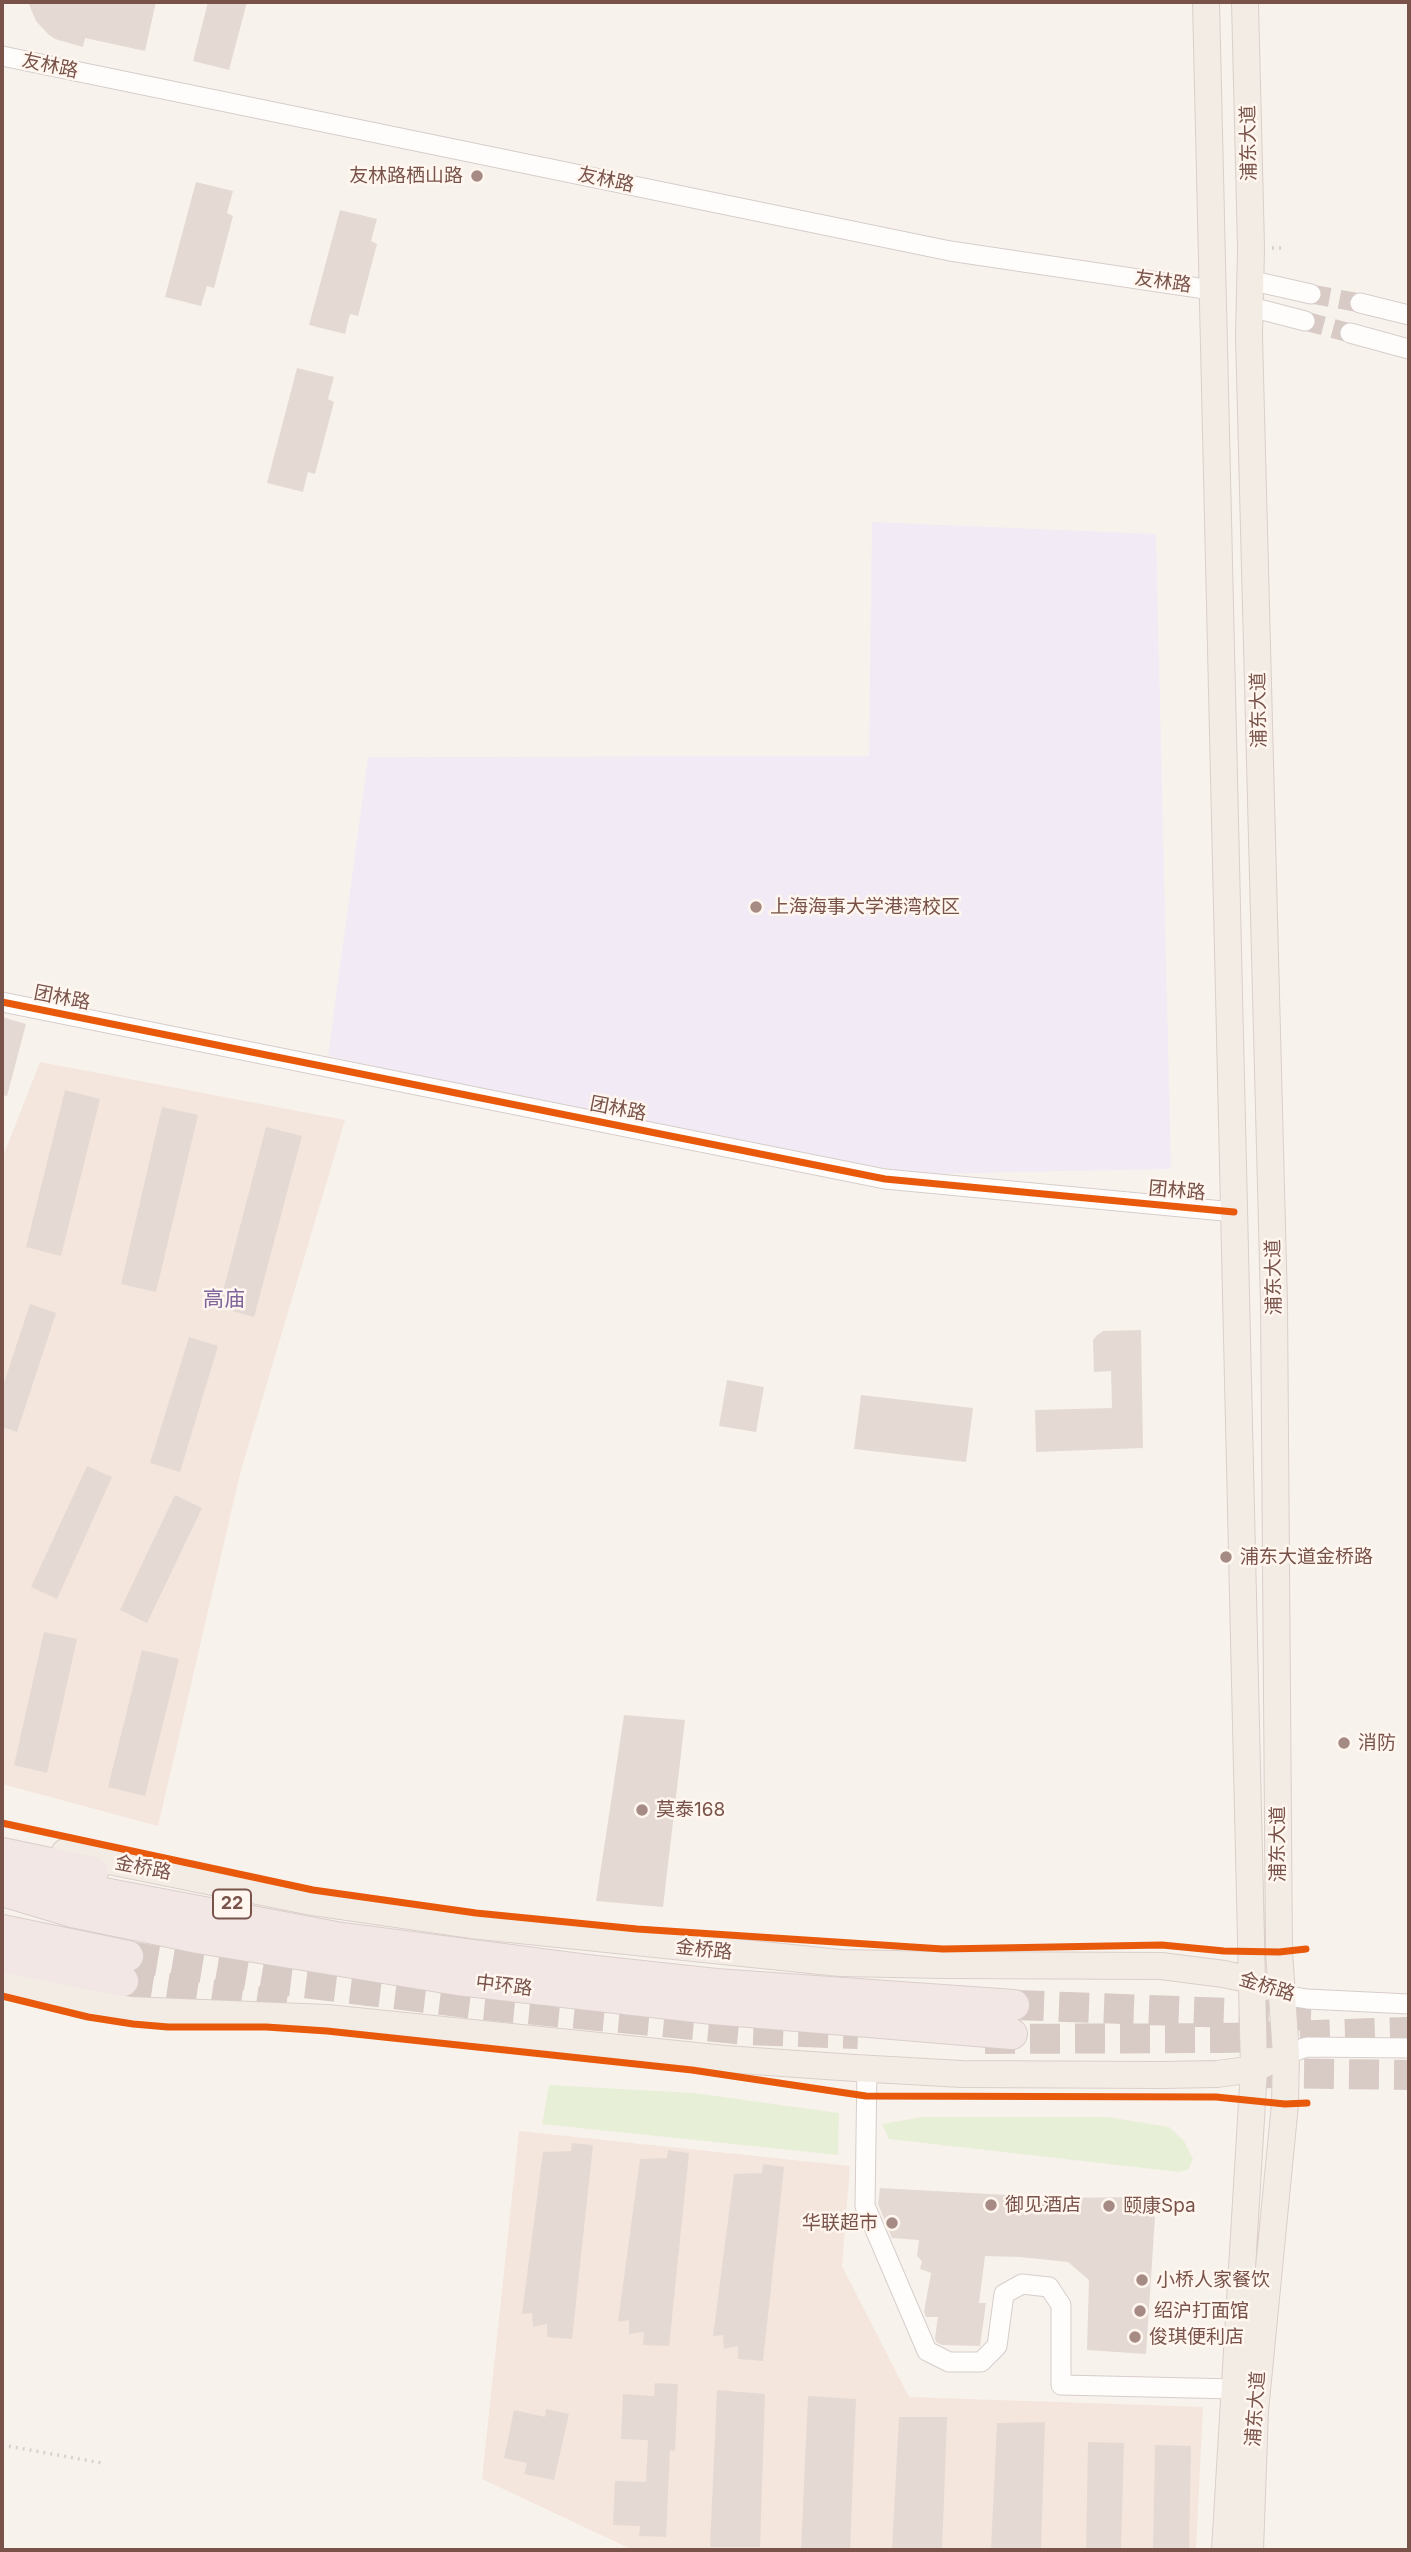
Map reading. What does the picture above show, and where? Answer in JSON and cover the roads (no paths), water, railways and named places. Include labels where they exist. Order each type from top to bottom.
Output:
[{"type":"highway","name":"22","points":[[2,1853],[462,1954]]},
{"type":"highway","points":[[2,1877],[77,1888],[336,1937],[462,1954]]},
{"type":"highway","name":"中环路","points":[[2,1891],[72,1912],[198,1938],[458,1980],[713,2009],[1013,2019],[462,1954]]},
{"type":"highway","points":[[2,1930],[126,1969],[2,1957]]},
{"type":"main road","name":"浦东大道","points":[[1206,2],[1254,2069],[1225,2550]]},
{"type":"main road","name":"浦东大道","points":[[1245,2],[1251,248],[1249,336],[1274,1303],[1279,1952],[1286,2054],[1285,2104],[1255,2411],[1250,2550]]},
{"type":"main road","name":"金桥路","points":[[2,1839],[312,1902],[499,1928],[840,1963],[1161,1966],[1251,1980],[1283,1995]]},
{"type":"main road","points":[[2,1982],[130,2010],[327,2018],[726,2059],[867,2069],[962,2074],[1217,2074],[1254,2069],[1286,2054]]},
{"type":"street","name":"友林路","points":[[2,56],[950,251],[1212,290]]},
{"type":"street","points":[[1249,280],[1311,294]]},
{"type":"street","points":[[1360,303],[1409,315]]},
{"type":"street","points":[[1251,307],[1305,321]]},
{"type":"street","points":[[1350,333],[1409,349]]},
{"type":"street","name":"团林路","points":[[2,1002],[885,1178],[1234,1212]]},
{"type":"street","name":"金桥路","points":[[1283,1995],[1307,1999],[1409,2004]]},
{"type":"street","points":[[1286,2054],[1307,2047],[1409,2049]]},
{"type":"street","points":[[867,2069],[865,2206],[927,2351],[948,2362],[981,2362],[997,2346],[1004,2294],[1022,2284],[1049,2287],[1061,2305],[1061,2385],[1235,2389]]},
{"type":"tunnel","points":[[1311,294],[1360,303]]},
{"type":"tunnel","points":[[1305,321],[1350,333]]},
{"type":"tunnel","points":[[128,1956],[263,1978],[483,2005],[746,2030],[858,2034]]},
{"type":"tunnel","points":[[123,1981],[296,2007]]},
{"type":"tunnel","points":[[1014,2005],[1311,2016]]},
{"type":"tunnel","points":[[985,2039],[1222,2038],[1409,2032]]},
{"type":"tunnel","points":[[1259,2073],[1409,2075]]},
{"type":"place","name":"友林路栖山路","points":[[477,176]]},
{"type":"place","name":"上海海事大学港湾校区","points":[[756,907]]},
{"type":"place","name":"浦东大道金桥路","points":[[1226,1557]]},
{"type":"place","name":"消防","points":[[1344,1743]]},
{"type":"place","name":"莫泰168","points":[[642,1810]]},
{"type":"place","name":"御见酒店","points":[[991,2205]]},
{"type":"place","name":"颐康Spa","points":[[1109,2206]]},
{"type":"place","name":"华联超市","points":[[892,2223]]},
{"type":"place","name":"小桥人家餐饮","points":[[1142,2280]]},
{"type":"place","name":"绍沪打面馆","points":[[1140,2311]]},
{"type":"place","name":"俊琪便利店","points":[[1135,2337]]},
{"type":"district","name":"高庙","points":[[224,1300]]}]
